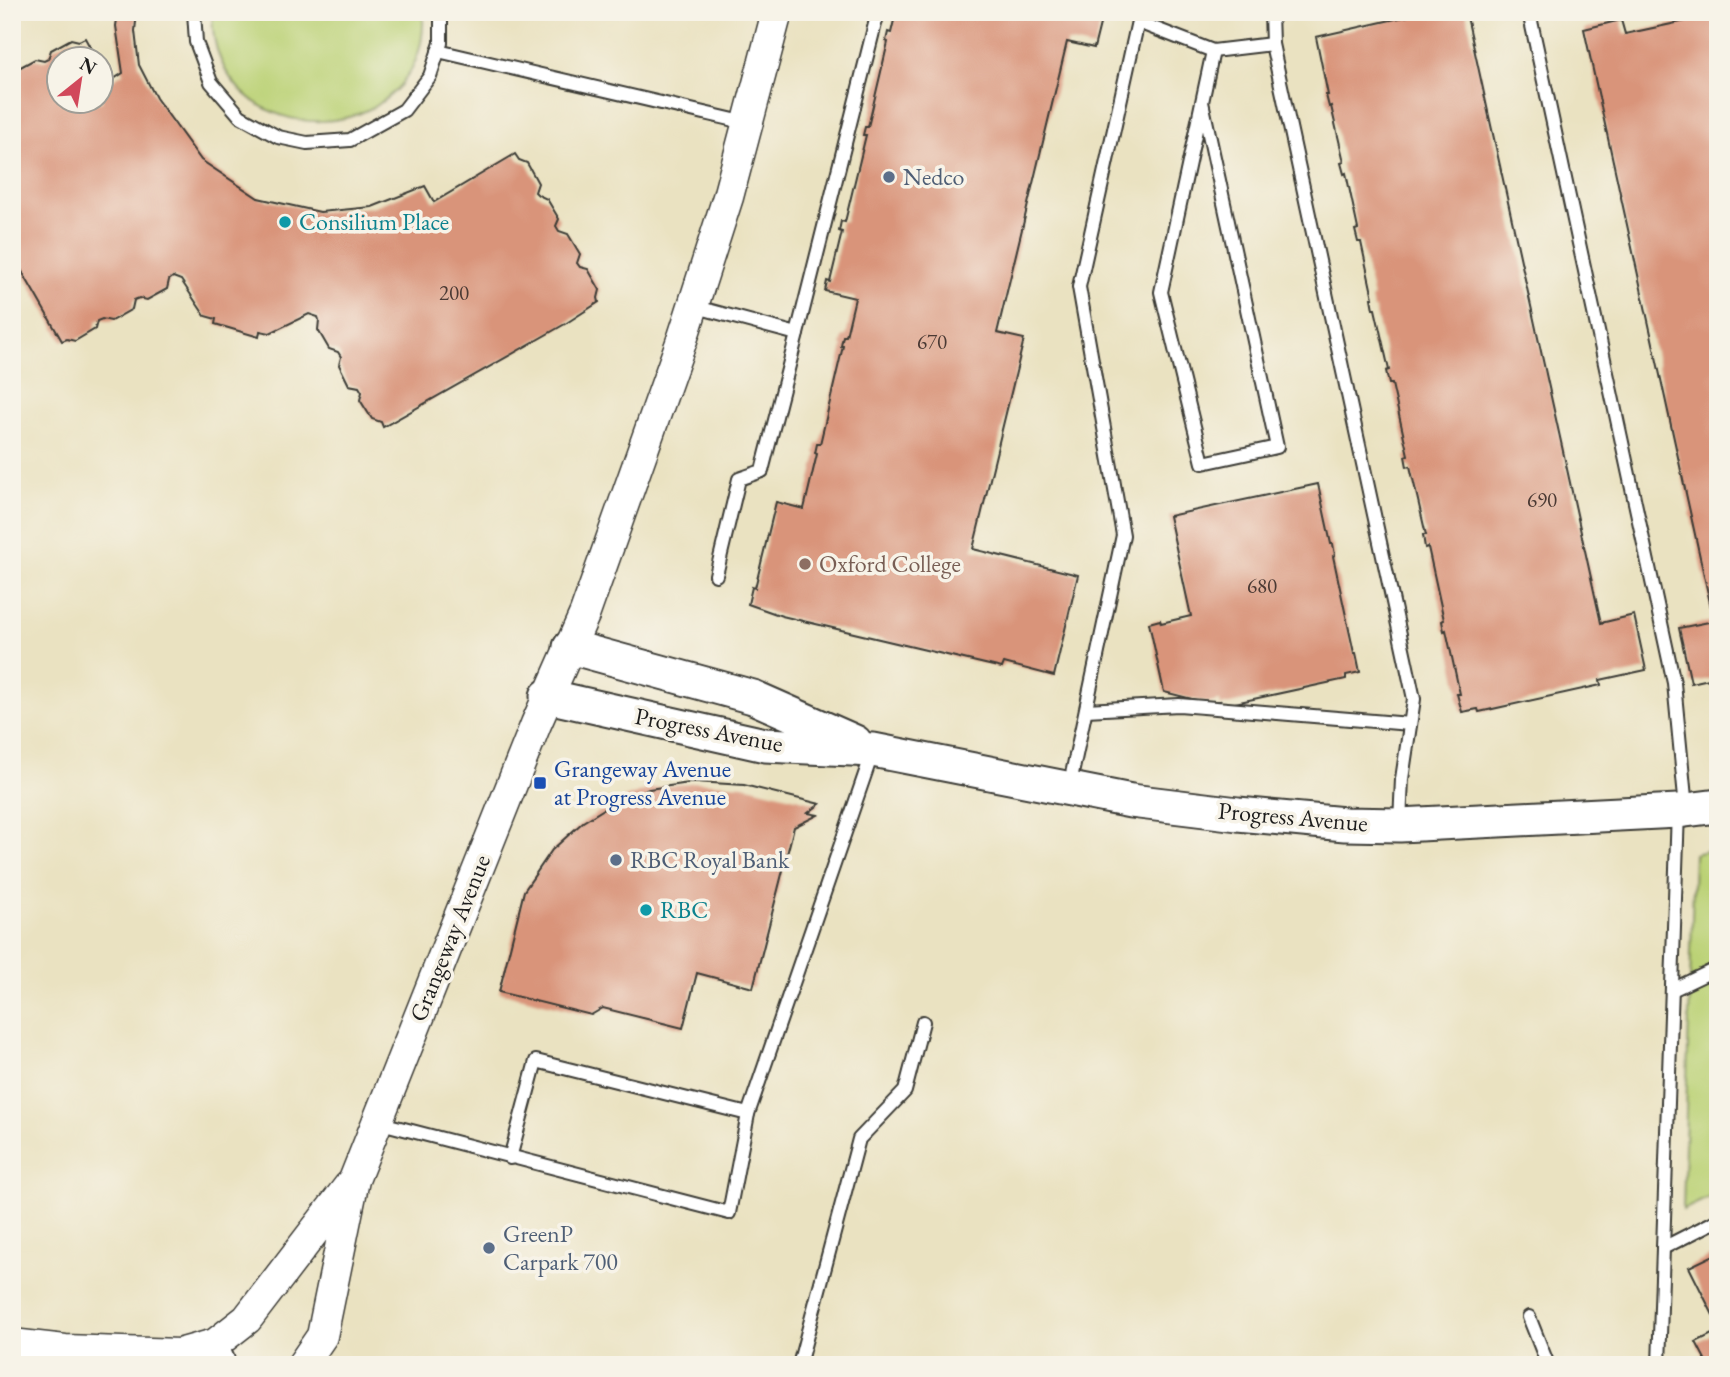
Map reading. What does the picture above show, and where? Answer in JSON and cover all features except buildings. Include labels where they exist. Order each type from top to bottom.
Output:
[{"type":"main road","name":"Progress Avenue","points":[[570,647],[753,697],[873,750]]},
{"type":"main road","name":"Progress Avenue","points":[[547,696],[765,745],[873,750],[1131,801],[1238,814],[1345,824],[1400,825],[1694,809]]},
{"type":"street","points":[[547,696],[585,613],[693,306],[728,197],[777,12]]},
{"type":"street","name":"Grangeway Avenue","points":[[302,1365],[322,1336],[354,1180],[547,696]]},
{"type":"street","name":"Grangeway Avenue","points":[[219,1354],[354,1180]]},
{"type":"street","points":[[29,1352],[65,1350],[219,1354]]},
{"type":"lane","points":[[194,12],[196,42],[211,82],[240,116],[278,137],[307,143],[350,140],[404,110],[430,76],[441,43],[441,12]]},
{"type":"lane","points":[[716,575],[739,479],[762,471],[878,12]]},
{"type":"lane","points":[[1271,12],[1272,44],[1414,699],[1402,779],[1400,825]]},
{"type":"lane","points":[[1529,12],[1674,683],[1694,809],[1672,990],[1659,1365]]},
{"type":"lane","points":[[1069,789],[1123,535],[1079,286],[1139,17],[1213,51],[1272,44]]},
{"type":"lane","points":[[438,51],[748,123]]},
{"type":"lane","points":[[1202,102],[1277,447],[1203,463],[1161,292],[1213,51]]},
{"type":"lane","points":[[693,306],[797,334]]},
{"type":"lane","points":[[1086,710],[1179,705],[1410,724]]},
{"type":"lane","points":[[377,1122],[729,1213],[748,1114],[873,750]]},
{"type":"lane","points":[[1672,990],[1718,968]]},
{"type":"lane","points":[[799,1365],[859,1139],[905,1091],[923,1022]]},
{"type":"lane","points":[[510,1158],[536,1061],[748,1114]]},
{"type":"lane","points":[[1663,1248],[1718,1220]]},
{"type":"lane","points":[[1528,1317],[1548,1365]]},
{"type":"green space","points":[[212,12],[423,12],[416,59],[393,93],[359,114],[320,121],[280,115],[246,95],[221,61]]},
{"type":"green space","points":[[1718,848],[1718,1193],[1683,1210],[1694,854]]},
{"type":"place","name":"Nedco","points":[[889,177]]},
{"type":"place","name":"Consilium Place","points":[[285,222]]},
{"type":"place","name":"Oxford College","points":[[805,564]]},
{"type":"place","name":"Grangeway Avenue at Progress Avenue","points":[[540,783]]},
{"type":"place","name":"RBC Royal Bank","points":[[616,860]]},
{"type":"place","name":"RBC","points":[[646,910]]},
{"type":"place","name":"GreenP Carpark 700","points":[[489,1248]]}]
